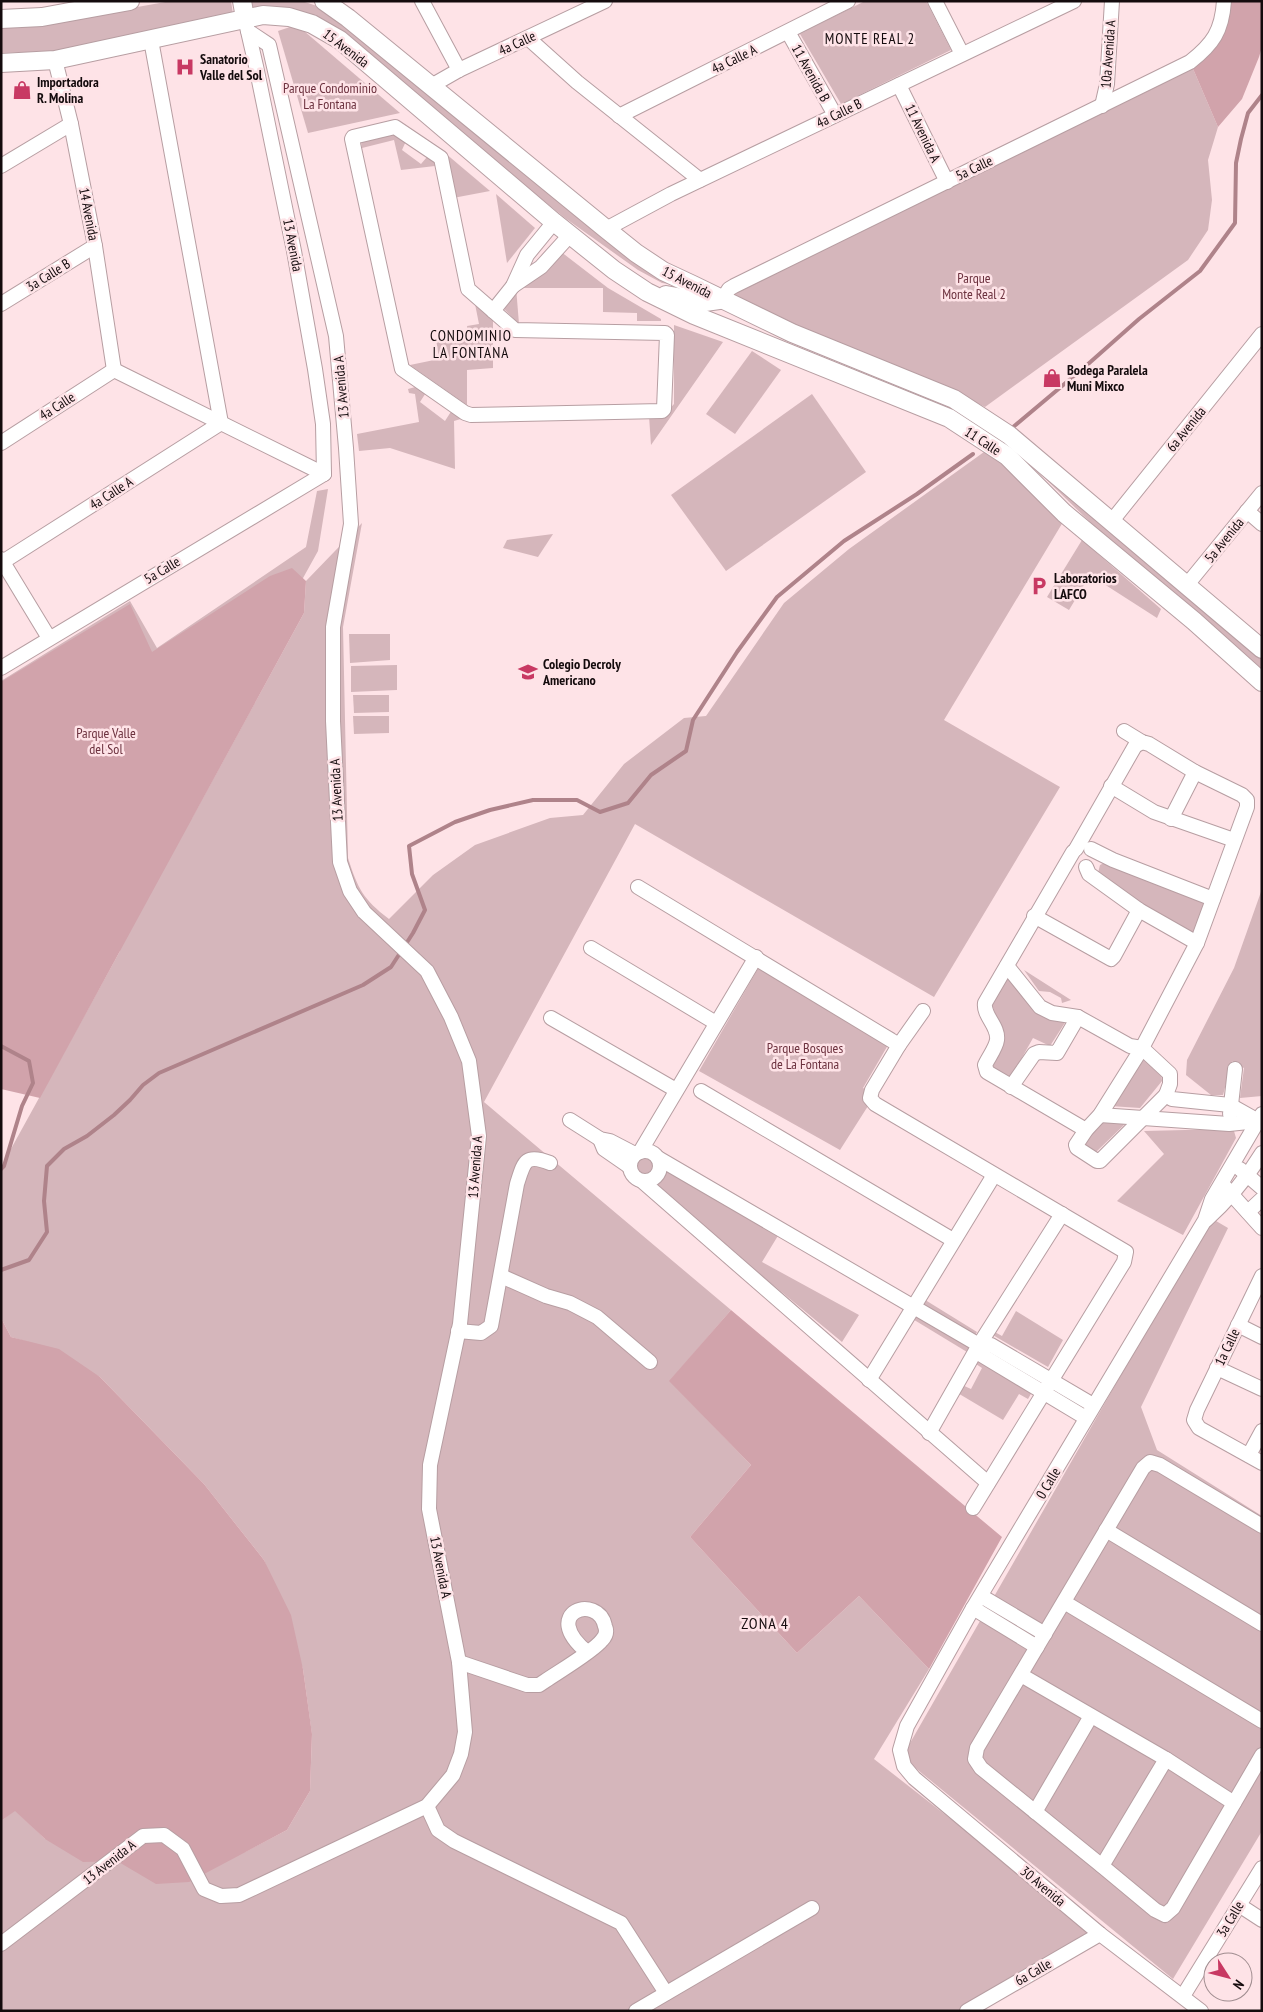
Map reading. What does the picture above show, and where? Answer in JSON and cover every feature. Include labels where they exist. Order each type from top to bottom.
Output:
[{"type":"main road","points":[[1,19],[42,17],[130,1]]},
{"type":"main road","name":"15 Avenida","points":[[324,1],[348,18],[636,253],[663,271],[722,300]]},
{"type":"main road","name":"15 Avenida","points":[[1,63],[55,60],[152,40],[245,17],[263,15],[289,17],[312,24],[340,40],[491,169],[566,239],[647,292]]},
{"type":"main road","points":[[647,292],[705,302],[722,300]]},
{"type":"main road","name":"11 Calle","points":[[647,292],[694,315],[949,418],[1007,456],[1064,512],[1262,682]]},
{"type":"main road","name":"11 Calle","points":[[722,300],[792,333],[954,398],[1008,435],[1262,649]]},
{"type":"street","points":[[422,1],[459,70]]},
{"type":"street","name":"4a Calle","points":[[431,86],[459,70],[605,1]]},
{"type":"street","name":"4a Calle A","points":[[619,116],[848,1]]},
{"type":"street","points":[[935,1],[962,54]]},
{"type":"street","name":"4a Calle B","points":[[606,229],[700,180],[1074,1]]},
{"type":"street","name":"10a Avenida A","points":[[1102,106],[1107,84],[1112,1]]},
{"type":"street","name":"5a Calle","points":[[722,300],[729,289],[734,286],[1190,62],[1203,51],[1220,28],[1223,18],[1224,1]]},
{"type":"street","name":"13 Avenida","points":[[245,17],[294,251],[315,369],[323,424],[324,474]]},
{"type":"street","name":"13 Avenida A","points":[[1,1944],[143,1836],[164,1835],[183,1849],[204,1889],[221,1896],[239,1895],[427,1806],[452,1775],[461,1754],[465,1732],[459,1662],[429,1509],[430,1465],[458,1331],[479,1136],[469,1061],[451,1017],[428,971],[364,912],[350,891],[340,862],[333,721],[333,627],[351,524],[336,336],[270,45],[245,17]]},
{"type":"street","name":"11 Avenida B","points":[[788,32],[835,116]]},
{"type":"street","points":[[528,38],[577,82],[700,180]]},
{"type":"street","points":[[152,40],[221,423]]},
{"type":"street","name":"14 Avenida","points":[[55,60],[71,124],[95,246],[114,370]]},
{"type":"street","name":"11 Avenida A","points":[[899,85],[947,182]]},
{"type":"street","points":[[1,166],[71,124]]},
{"type":"street","points":[[395,127],[442,158],[466,285],[468,289],[493,310],[514,330],[518,331],[665,333],[667,335],[664,410],[471,415],[465,413],[402,369],[352,139],[354,137],[395,127]]},
{"type":"street","points":[[493,310],[513,286],[527,255],[550,226]]},
{"type":"street","points":[[513,286],[542,268],[566,239]]},
{"type":"street","name":"3a Calle B","points":[[1,304],[95,246]]},
{"type":"street","name":"6a Avenida","points":[[1111,522],[1262,334]]},
{"type":"street","name":"4a Calle","points":[[1,443],[114,370]]},
{"type":"street","points":[[114,370],[324,474]]},
{"type":"street","name":"4a Calle A","points":[[2,561],[221,423]]},
{"type":"street","name":"5a Calle","points":[[1,668],[324,474]]},
{"type":"street","name":"5a Avenida","points":[[1186,586],[1262,493]]},
{"type":"street","points":[[1247,511],[1262,524]]},
{"type":"street","points":[[2,561],[49,638]]},
{"type":"street","points":[[1007,966],[1040,1007],[1052,1013],[1078,1017],[1130,1046],[1142,1048],[1170,1074],[1170,1084],[1166,1095],[1100,1161],[1096,1161],[1077,1148],[1076,1144],[1100,1115],[1142,1048],[1197,943],[1247,808],[1247,800],[1242,795],[1195,772],[1124,731]]},
{"type":"street","points":[[1086,1130],[987,1072],[984,1065],[997,1041],[997,1033],[984,1009],[985,1003],[1060,872],[1082,855],[1087,841],[1088,826],[1135,746],[1142,742]]},
{"type":"street","points":[[1171,819],[1195,772]]},
{"type":"street","points":[[1111,786],[1154,812],[1234,840]]},
{"type":"street","points":[[1082,855],[1113,860],[1213,899]]},
{"type":"street","points":[[1082,855],[1089,874],[1139,910],[1197,943]]},
{"type":"street","points":[[638,887],[899,1045]]},
{"type":"street","points":[[1034,916],[1111,959],[1139,910]]},
{"type":"street","points":[[591,948],[716,1023]]},
{"type":"street","points":[[756,957],[638,1153],[630,1162],[630,1167],[634,1176],[988,1483]]},
{"type":"street","points":[[923,1011],[899,1045],[872,1090],[870,1098],[876,1104],[994,1175],[1126,1252],[1124,1262],[973,1508]]},
{"type":"street","points":[[1011,1087],[1034,1054],[1039,1052],[1057,1053],[1078,1017]]},
{"type":"street","points":[[551,1018],[676,1090]]},
{"type":"street","points":[[1229,1124],[1235,1069]]},
{"type":"street","points":[[701,1091],[954,1240]]},
{"type":"street","points":[[1166,1095],[1172,1100],[1230,1105],[1261,1119]]},
{"type":"street","points":[[1201,1103],[1201,1122]]},
{"type":"street","points":[[1100,1115],[1229,1124],[1261,1119]]},
{"type":"street","name":"0 Calle","points":[[900,1750],[907,1726],[973,1608],[1205,1220],[1212,1199],[1261,1119]]},
{"type":"street","points":[[570,1120],[600,1138],[638,1153],[650,1152],[979,1345],[983,1356],[1047,1388],[1094,1405]]},
{"type":"street","points":[[600,1138],[604,1149],[630,1167]]},
{"type":"street","name":"0 Calle","points":[[1205,1220],[1221,1206],[1262,1154]]},
{"type":"street","points":[[458,1331],[481,1333],[491,1326],[522,1166],[528,1159],[536,1157],[550,1162]]},
{"type":"street","points":[[642,1181],[652,1179],[658,1172],[660,1162],[658,1158]]},
{"type":"street","points":[[1233,1163],[1262,1188]]},
{"type":"street","points":[[869,1380],[994,1175]]},
{"type":"street","points":[[1222,1183],[1262,1228]]},
{"type":"street","points":[[1248,1212],[1262,1199]]},
{"type":"street","points":[[929,1433],[979,1345],[1062,1214]]},
{"type":"street","points":[[501,1276],[546,1296],[570,1303],[597,1317],[650,1362]]},
{"type":"street","name":"1a Calle","points":[[1249,1455],[1199,1428],[1194,1420],[1196,1410],[1262,1276]]},
{"type":"street","points":[[1238,1325],[1262,1336]]},
{"type":"street","points":[[1217,1368],[1262,1389]]},
{"type":"street","points":[[1047,1388],[1086,1418]]},
{"type":"street","points":[[1262,1430],[1249,1455],[1262,1463]]},
{"type":"street","points":[[1262,1526],[1160,1465],[1150,1462],[1143,1468],[1020,1675],[977,1748],[975,1759],[981,1768],[1154,1910],[1165,1915],[1173,1908],[1262,1755]]},
{"type":"street","points":[[1106,1530],[1262,1624]]},
{"type":"street","points":[[981,1596],[1045,1634]]},
{"type":"street","points":[[1064,1602],[1262,1721]]},
{"type":"street","points":[[973,1608],[1037,1647]]},
{"type":"street","points":[[1012,1632],[1021,1619]]},
{"type":"street","points":[[459,1662],[533,1686],[545,1681],[587,1652]]},
{"type":"street","points":[[1020,1675],[1166,1760],[1234,1803]]},
{"type":"street","points":[[1035,1812],[1091,1716]]},
{"type":"street","name":"30 Avenida","points":[[900,1750],[904,1766],[914,1778],[1100,1934],[1201,2011]]},
{"type":"street","points":[[1102,1866],[1166,1760]]},
{"type":"street","points":[[427,1806],[438,1830],[454,1841],[621,1923],[666,1993]]},
{"type":"street","name":"3a Calle","points":[[1183,1996],[1262,1868]]},
{"type":"street","points":[[1239,1905],[1262,1920]]},
{"type":"street","points":[[636,2011],[812,1908]]},
{"type":"street","name":"6a Calle","points":[[966,2011],[1100,1934]]},
{"type":"green space","points":[[171,1],[231,1],[233,14],[152,33],[53,51],[1,53],[1,26],[42,24]]},
{"type":"green space","points":[[248,1],[302,1],[317,6],[340,20],[690,287],[662,283],[638,270],[565,218],[319,18],[285,9],[268,7],[250,8]]},
{"type":"green space","points":[[865,1],[926,1],[951,50],[841,104],[800,34]]},
{"type":"green space","points":[[1227,1],[1262,1],[1262,47],[1242,99],[1218,127],[1191,64],[1211,44]]},
{"type":"green space","name":"Parque Condominio La Fontana","points":[[293,26],[304,31],[400,113],[308,133],[278,31]]},
{"type":"green space","name":"Parque Monte Real 2","points":[[1191,64],[1218,127],[1208,160],[1212,200],[1208,230],[1188,260],[985,407],[957,393],[793,330],[725,292]]},
{"type":"green space","points":[[396,133],[406,141],[402,150],[421,164],[427,157],[435,160],[435,166],[401,170],[394,140],[362,148],[361,141]]},
{"type":"green space","points":[[445,153],[490,191],[453,198]]},
{"type":"green space","points":[[496,194],[535,228],[507,263]]},
{"type":"green space","points":[[556,248],[608,288],[661,319],[661,321],[637,321],[637,313],[603,312],[603,288],[519,288]]},
{"type":"green space","points":[[516,287],[519,324],[504,309],[502,304]]},
{"type":"green space","points":[[475,304],[493,319],[493,368],[467,370],[467,405],[410,365],[439,359],[436,339],[468,331],[467,326],[479,324]]},
{"type":"green space","points":[[674,325],[723,342],[651,445],[649,416],[665,414],[674,404]]},
{"type":"green space","points":[[752,351],[781,370],[735,434],[706,414]]},
{"type":"green space","points":[[419,386],[427,391],[420,402],[445,421],[452,410],[464,418],[454,421],[455,469],[390,448],[359,451],[357,434],[419,422],[415,394],[409,393],[408,389]]},
{"type":"green space","points":[[812,394],[866,472],[726,571],[671,495]]},
{"type":"green space","points":[[984,452],[1009,467],[1063,522],[944,720],[1060,787],[934,997],[635,824],[484,1102],[731,1310],[670,1381],[751,1465],[690,1537],[797,1653],[859,1596],[929,1669],[874,1759],[1098,1934],[960,2011],[1,2011],[1,1821],[15,1810],[45,1839],[245,1852],[287,1830],[310,1791],[312,1735],[303,1669],[264,1560],[204,1484],[100,1377],[28,1342],[11,1337],[1,1318],[1,1167],[120,951],[1,991],[1,681],[130,601],[157,648],[306,547],[317,491],[328,489],[318,551],[272,634],[192,818],[304,613],[306,581],[362,523],[343,627],[348,858],[362,893],[389,919],[433,875],[475,845],[550,818],[583,815],[624,764],[684,718],[706,716],[784,603],[849,549]]},
{"type":"green space","points":[[1024,458],[1262,659],[1262,672],[1093,525]]},
{"type":"green space","points":[[553,534],[538,557],[503,548],[507,540]]},
{"type":"green space","points":[[1082,540],[1161,609],[1157,618],[1090,575],[1069,610],[1047,597]]},
{"type":"green space","name":"Parque Valle del Sol","points":[[292,568],[306,581],[304,613],[40,1098],[1,1089],[1,682],[130,604],[152,652],[270,576]]},
{"type":"green space","points":[[349,634],[390,634],[390,660],[350,663]]},
{"type":"green space","points":[[397,665],[397,690],[351,692],[351,666]]},
{"type":"green space","points":[[353,695],[389,695],[389,712],[354,713]]},
{"type":"green space","points":[[353,716],[389,716],[389,733],[354,734]]},
{"type":"green space","points":[[1106,862],[1142,879],[1206,902],[1193,934],[1141,906],[1098,873],[1100,865]]},
{"type":"green space","points":[[1262,889],[1262,1096],[1240,1098],[1244,1068],[1232,1061],[1223,1095],[1211,1095],[1186,1075],[1187,1060],[1234,968]]},
{"type":"green space","name":"Parque Bosques de La Fontana","points":[[763,960],[895,1033],[863,1088],[875,1095],[840,1150],[699,1071]]},
{"type":"green space","points":[[1005,969],[1030,1006],[1046,1018],[1068,1018],[1050,1046],[1033,1038],[1010,1079],[987,1066],[1003,1038],[990,998]]},
{"type":"green space","points":[[1024,970],[1071,1000],[1062,1003],[1061,998],[1050,992],[1039,991]]},
{"type":"green space","points":[[1141,1057],[1161,1069],[1162,1081],[1140,1108],[1110,1106]]},
{"type":"green space","points":[[1102,1120],[1128,1121],[1094,1154],[1083,1147]]},
{"type":"green space","points":[[1226,1129],[1234,1131],[1236,1138],[1183,1235],[1117,1201],[1164,1154],[1144,1131]]},
{"type":"green space","points":[[645,1157],[651,1160],[654,1166],[651,1172],[645,1175],[639,1172],[636,1166],[639,1160]]},
{"type":"green space","points":[[663,1167],[779,1234],[762,1262],[859,1315],[842,1342],[651,1184],[659,1178]]},
{"type":"green space","points":[[1211,1218],[1228,1228],[1141,1407],[1157,1450],[1262,1516],[1262,1831],[1173,1979],[902,1757]]},
{"type":"green space","points":[[922,1298],[977,1332],[974,1337],[919,1303]]},
{"type":"green space","points":[[731,1310],[1002,1537],[929,1669],[859,1596],[797,1653],[690,1537],[751,1465],[669,1381]]},
{"type":"green space","points":[[914,1311],[971,1346],[967,1352],[911,1318]]},
{"type":"green space","points":[[1016,1311],[1063,1340],[1048,1367],[991,1334],[993,1331],[1002,1336]]},
{"type":"green space","points":[[1,1318],[11,1337],[59,1349],[100,1377],[204,1484],[264,1560],[291,1615],[303,1669],[312,1734],[310,1791],[287,1830],[189,1882],[156,1884],[117,1861],[83,1862],[45,1839],[15,1811],[1,1821]]},
{"type":"green space","points":[[976,1357],[1032,1392],[1028,1399],[1019,1394],[1003,1420],[956,1392],[960,1384],[971,1389],[982,1368],[973,1362]]},
{"type":"waterway","points":[[1012,428],[1139,319],[1200,271],[1235,223],[1236,163],[1241,139],[1248,113],[1262,95]]},
{"type":"waterway","points":[[1,1270],[29,1260],[47,1232],[44,1201],[47,1166],[64,1149],[87,1136],[114,1115],[143,1085],[159,1073],[363,985],[391,967],[425,910],[412,874],[409,846],[455,822],[490,810],[533,800],[577,800],[600,812],[628,803],[651,775],[686,751],[693,720],[737,652],[777,597],[844,541],[917,494],[973,454]]},
{"type":"waterway","points":[[1,1046],[29,1061],[33,1083],[22,1106],[4,1166],[1,1169]]},
{"type":"place","name":"Sanatorio Valle del Sol","points":[[185,67]]},
{"type":"place","name":"Importadora R. Molina","points":[[22,90]]},
{"type":"place","name":"Bodega Paralela Muni Mixco","points":[[1052,378]]},
{"type":"place","name":"Laboratorios LAFCO","points":[[1039,586]]},
{"type":"place","name":"Colegio Decroly Americano","points":[[528,672]]},
{"type":"district","name":"MONTE REAL 2","points":[[870,39]]},
{"type":"district","name":"CONDOMINIO LA FONTANA","points":[[471,344]]},
{"type":"district","name":"ZONA 4","points":[[765,1623]]}]
